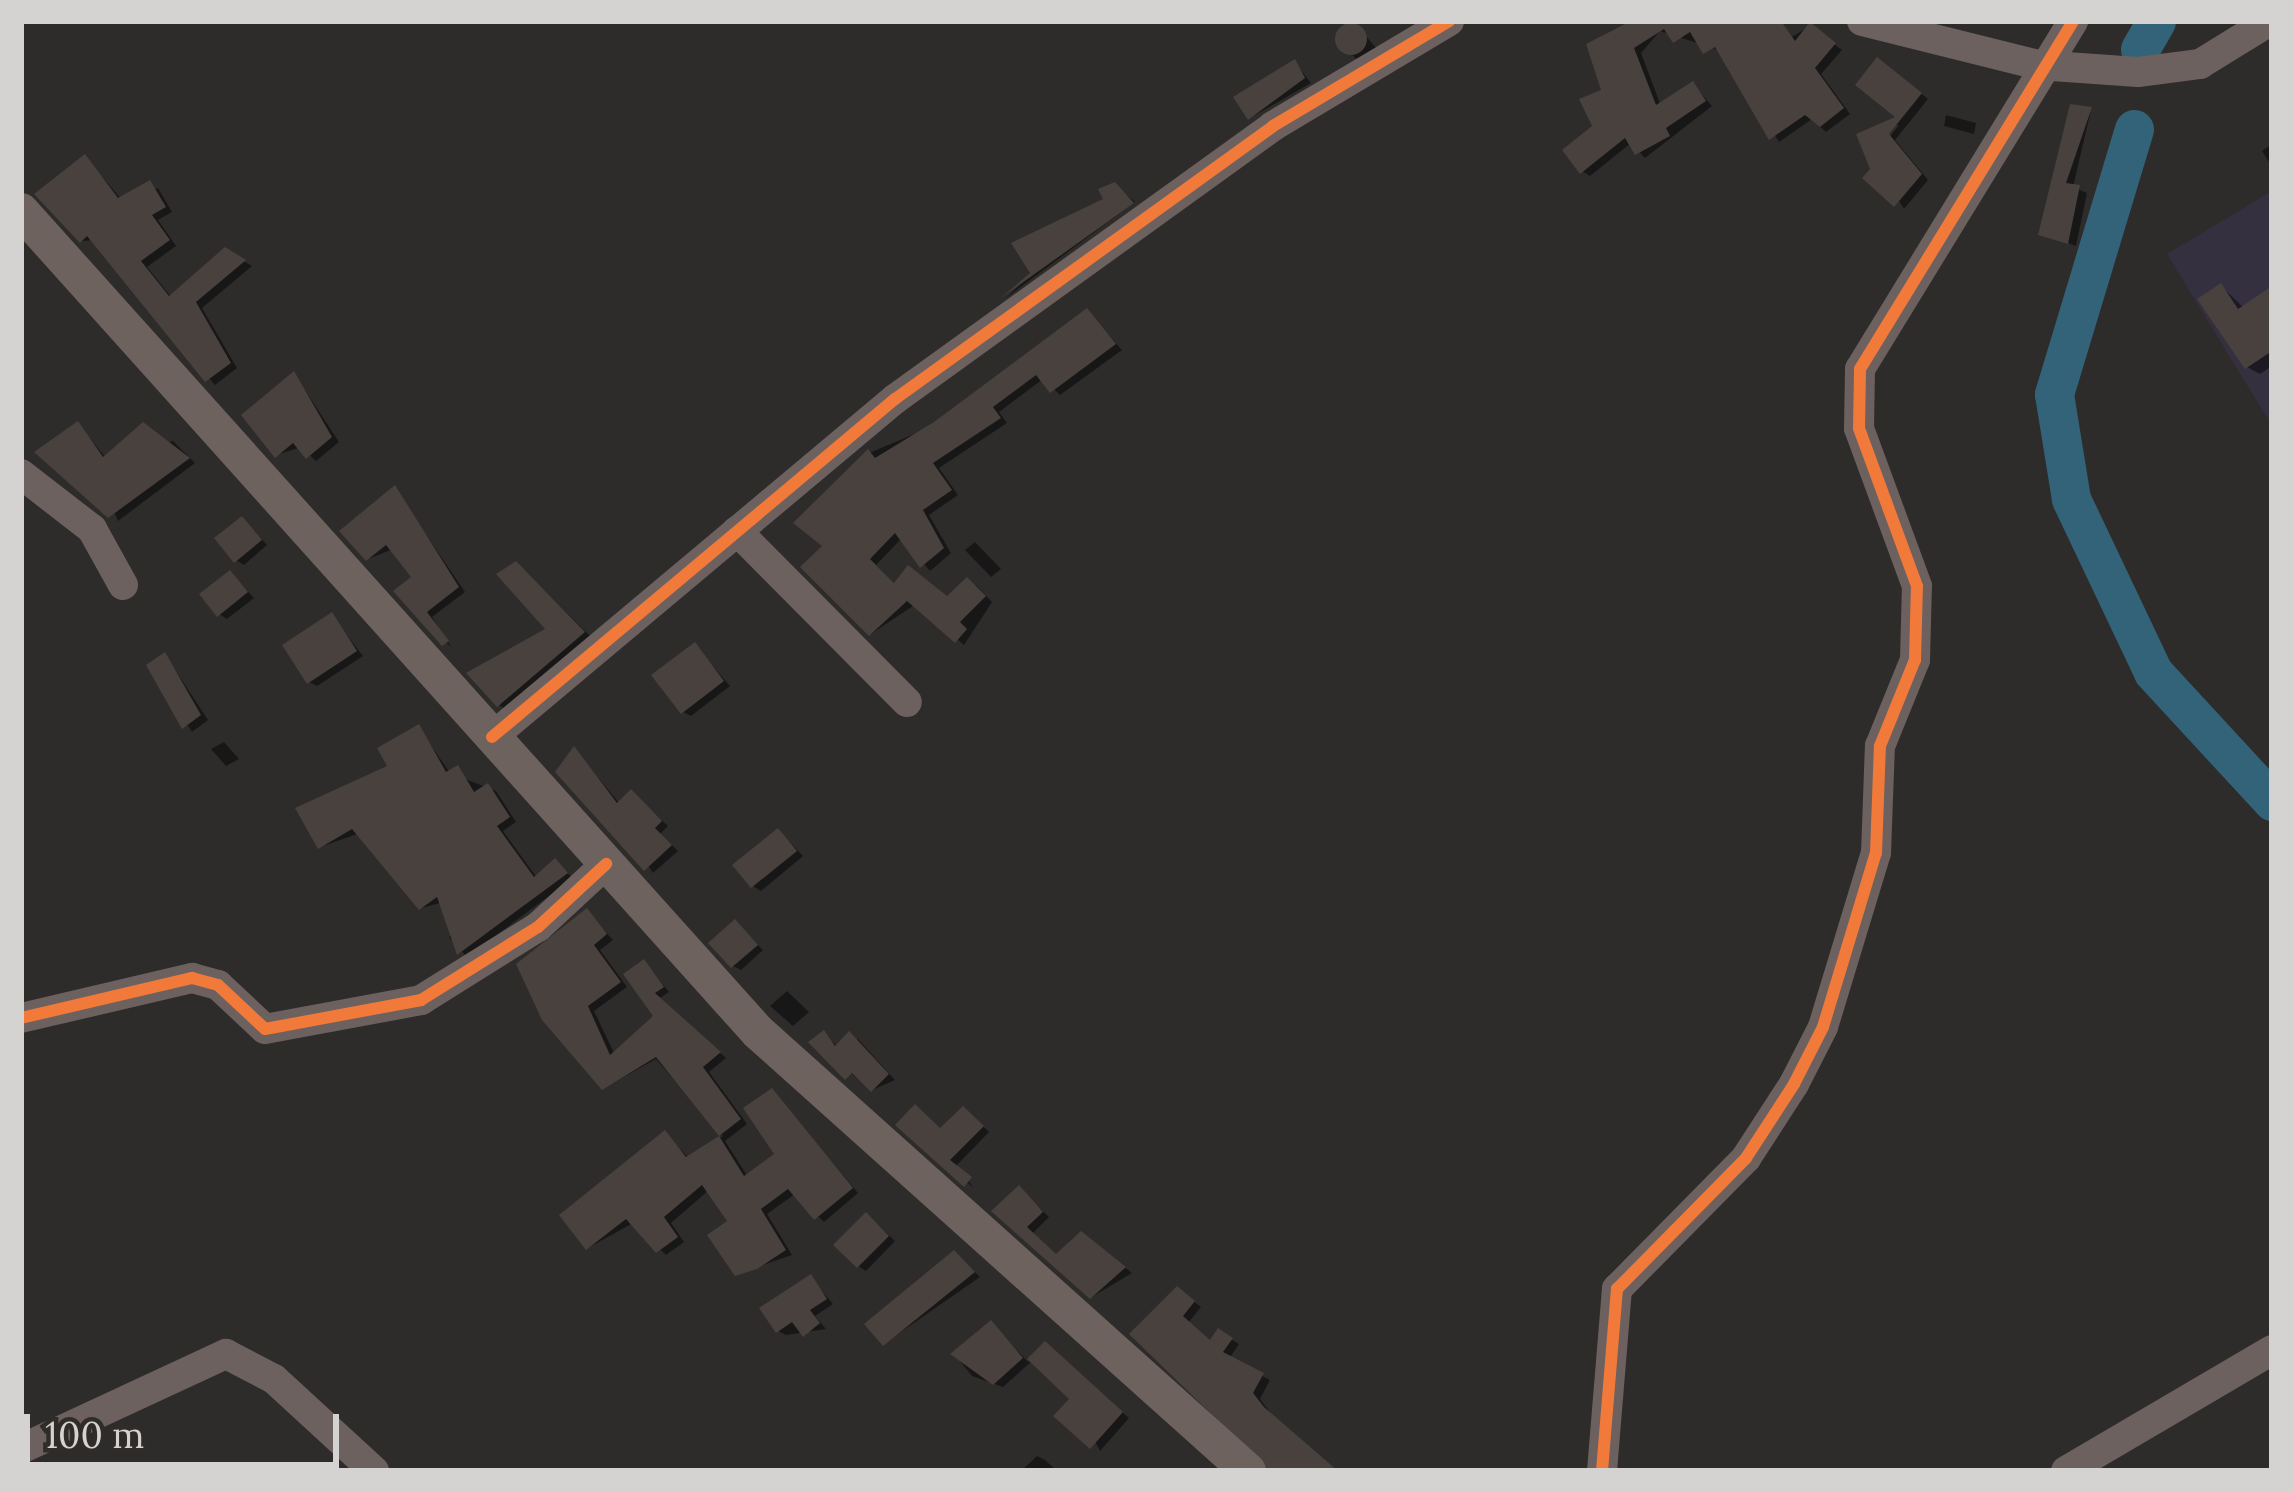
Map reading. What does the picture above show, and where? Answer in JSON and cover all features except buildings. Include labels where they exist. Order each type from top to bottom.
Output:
[{"type":"main road","points":[[24,219],[606,864],[910,1177],[1248,1471]]},
{"type":"street","points":[[492,737],[895,399],[1273,126],[1449,21]]},
{"type":"street","points":[[1862,21],[2038,65],[2172,71],[2270,21]]},
{"type":"street","points":[[1602,1471],[1617,1289],[1763,1133],[1823,1027],[1864,902],[1880,746],[1915,660],[1917,586],[1854,393],[1867,351],[1957,225],[2038,65],[2072,21]]},
{"type":"street","points":[[21,474],[92,529],[123,585]]},
{"type":"street","points":[[737,531],[907,702]]},
{"type":"street","points":[[21,1018],[192,978],[218,985],[265,1029],[421,1000],[538,927],[606,864]]},
{"type":"street","points":[[2066,1471],[2272,1350]]},
{"type":"street","points":[[21,1449],[226,1354],[274,1379],[374,1471]]},
{"type":"shaded area","points":[[2272,191],[2272,426],[2167,254]]},
{"type":"waterway","points":[[2140,49],[2156,21]]},
{"type":"waterway","points":[[2134,129],[2054,394],[2071,499],[2153,672],[2272,801]]},
{"type":"cycle path","points":[[492,737],[895,399],[1273,126],[1449,21]]},
{"type":"cycle path","points":[[1602,1471],[1617,1289],[1746,1158],[1794,1084],[1823,1027],[1876,853],[1880,746],[1915,660],[1917,586],[1859,428],[1860,369],[2073,21]]},
{"type":"cycle path","points":[[21,1018],[192,978],[218,985],[265,1029],[421,1000],[538,927],[606,864]]}]
